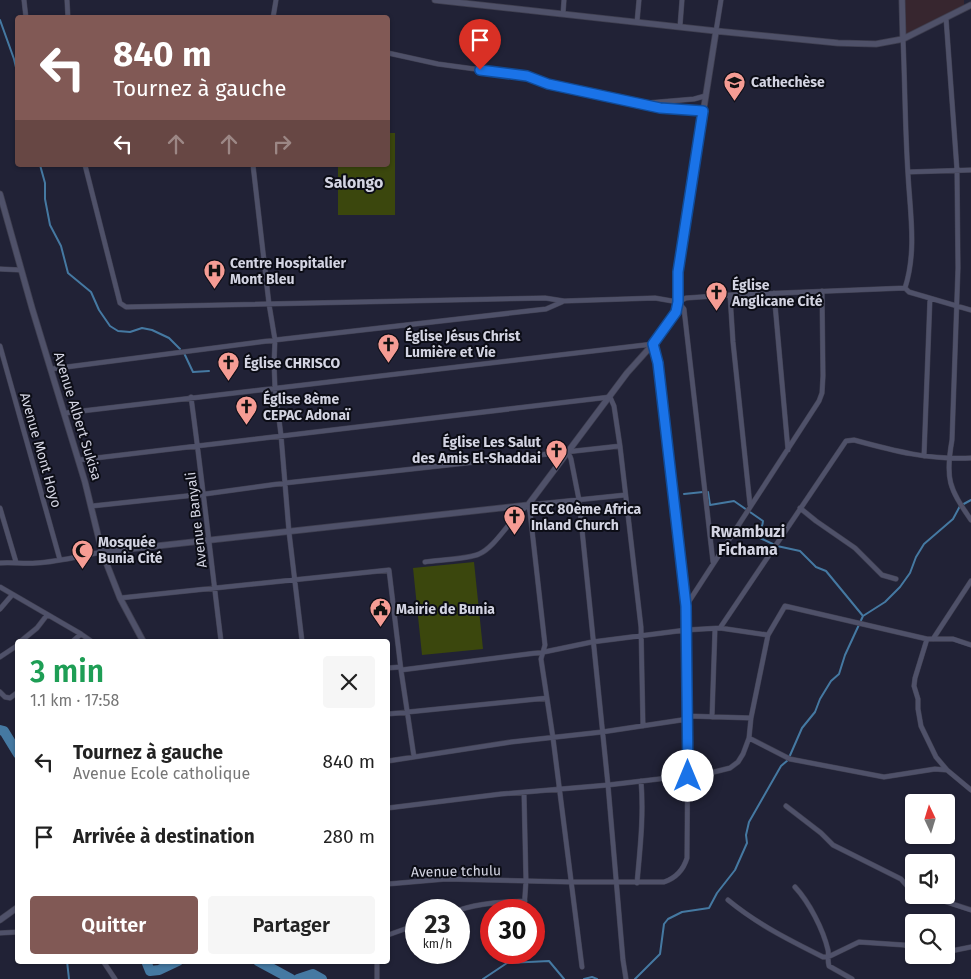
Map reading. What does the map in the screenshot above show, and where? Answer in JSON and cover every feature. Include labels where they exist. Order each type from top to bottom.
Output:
[{"type":"street","points":[[24,0],[26,15]]},
{"type":"street","points":[[67,0],[68,15]]},
{"type":"street","points":[[274,15],[276,0]]},
{"type":"street","points":[[435,0],[716,31],[838,43],[876,44],[903,39],[971,5]]},
{"type":"street","points":[[501,8],[502,0]]},
{"type":"street","points":[[562,14],[564,0]]},
{"type":"street","points":[[637,22],[639,0]]},
{"type":"street","points":[[680,26],[682,0]]},
{"type":"street","points":[[426,562],[478,555],[487,549],[520,510],[528,505],[627,373],[653,344],[676,312],[678,272],[720,0]]},
{"type":"street","points":[[902,0],[912,238],[910,274],[905,288]]},
{"type":"street","points":[[946,18],[957,170],[957,305],[952,440],[948,459],[953,492],[971,520]]},
{"type":"street","points":[[390,53],[438,64],[527,76],[548,84],[660,108],[703,111]]},
{"type":"street","points":[[643,104],[694,99],[705,96]]},
{"type":"street","points":[[86,167],[120,303],[126,307],[545,298],[564,301],[655,298],[678,302],[686,298],[730,295],[905,288],[909,292],[971,310]]},
{"type":"street","points":[[254,167],[269,304],[275,340],[275,388],[302,639]]},
{"type":"street","points":[[908,172],[971,170]]},
{"type":"street","name":"Avenue Albert Sukisa","points":[[0,194],[21,270],[79,460],[102,552],[120,598],[142,639]]},
{"type":"street","points":[[0,269],[21,270]]},
{"type":"street","points":[[686,606],[748,508],[813,411],[822,393],[822,291]]},
{"type":"street","points":[[774,293],[788,450]]},
{"type":"street","points":[[730,295],[748,508]]},
{"type":"street","points":[[924,456],[930,298]]},
{"type":"street","points":[[51,369],[275,340],[546,309],[564,301]]},
{"type":"street","points":[[678,302],[684,309],[713,562]]},
{"type":"street","points":[[65,413],[653,344]]},
{"type":"street","name":"Avenue tchulu","points":[[390,884],[446,880],[664,882],[672,880],[684,869],[687,858],[688,776],[686,606],[658,363],[653,344]]},
{"type":"street","name":"Avenue Mont Hoyo","points":[[0,346],[60,560]]},
{"type":"street","name":"Avenue Banyali","points":[[191,397],[205,494],[221,639]]},
{"type":"street","points":[[79,460],[610,397]]},
{"type":"street","points":[[610,397],[614,406],[620,446],[641,627],[643,726]]},
{"type":"street","points":[[712,717],[718,628],[846,441],[854,440],[904,453],[924,456],[948,459],[971,458]]},
{"type":"street","points":[[92,506],[620,446]]},
{"type":"street","points":[[568,451],[571,458],[578,500],[626,979]]},
{"type":"street","points":[[0,564],[16,562],[34,563],[102,552],[625,495]]},
{"type":"street","points":[[528,505],[545,645],[541,659],[560,789],[582,967]]},
{"type":"street","points":[[0,508],[16,562]]},
{"type":"street","points":[[800,508],[855,548],[882,575],[896,579]]},
{"type":"street","points":[[120,598],[389,570],[400,669],[414,757]]},
{"type":"street","points":[[933,639],[971,581]]},
{"type":"street","points":[[0,588],[88,639]]},
{"type":"street","points":[[0,609],[12,595]]},
{"type":"street","points":[[390,808],[501,794],[688,776],[730,768],[738,762],[749,738],[750,718],[768,635],[785,606],[927,639],[953,640],[971,645]]},
{"type":"street","points":[[24,639],[37,628],[47,615]]},
{"type":"street","points":[[390,668],[400,669],[544,652],[592,642],[686,630],[718,628],[768,635]]},
{"type":"street","points":[[75,639],[81,634]]},
{"type":"street","points":[[927,639],[914,686],[918,699],[921,726],[936,757],[947,770],[971,790]]},
{"type":"street","points":[[0,657],[15,647]]},
{"type":"street","points":[[0,692],[10,698],[15,694]]},
{"type":"street","points":[[390,714],[547,698]]},
{"type":"street","points":[[390,761],[511,742],[602,732],[688,718],[750,718]]},
{"type":"street","points":[[749,738],[788,759],[884,777],[935,769],[947,770]]},
{"type":"street","points":[[637,883],[642,835],[643,802],[641,781]]},
{"type":"street","points":[[524,793],[525,899]]},
{"type":"street","points":[[786,806],[833,844],[901,879],[905,884]]},
{"type":"street","points":[[795,887],[803,896],[816,920],[828,951],[829,966],[852,979]]},
{"type":"street","points":[[728,900],[764,927],[823,957],[828,957],[859,942],[905,945]]},
{"type":"street","points":[[953,904],[971,910]]},
{"type":"street","points":[[0,920],[15,909]]},
{"type":"street","points":[[390,934],[405,929]]},
{"type":"street","points":[[0,934],[15,932]]},
{"type":"street","points":[[955,950],[971,947]]},
{"type":"street","points":[[105,964],[115,979]]},
{"type":"street","points":[[377,964],[377,979]]},
{"type":"shaded area","points":[[903,0],[964,0],[964,6],[904,36]]},
{"type":"green space","points":[[390,133],[395,133],[395,215],[338,215],[338,167],[390,167]]},
{"type":"green space","points":[[474,562],[483,649],[422,655],[413,568]]},
{"type":"waterway","points":[[0,20],[15,63]]},
{"type":"waterway","points":[[41,167],[45,183],[45,199],[50,225],[61,246],[68,273],[91,292],[99,310],[110,326],[118,331],[130,332],[142,328],[152,330],[169,338],[180,349]]},
{"type":"waterway","points":[[184,353],[193,372],[209,371]]},
{"type":"waterway","points":[[684,494],[703,492]]},
{"type":"waterway","points":[[708,492],[710,505],[734,501],[763,521],[760,538],[777,546],[800,551],[816,567],[826,571],[863,616]]},
{"type":"waterway","points":[[635,979],[660,954],[664,924],[668,919],[682,912],[709,908],[717,893],[735,870],[747,843],[746,835],[749,822],[781,766],[788,760],[802,728],[815,712],[820,699],[831,681],[839,674],[845,655],[863,616],[885,602],[900,587],[910,573],[916,557],[924,544],[953,519],[960,506],[971,500]]},
{"type":"waterway","points":[[0,730],[4,731],[15,749]]},
{"type":"waterway","points":[[483,979],[507,963],[549,961],[564,979]]},
{"type":"waterway","points":[[67,964],[69,979]]},
{"type":"waterway","points":[[147,964],[150,971],[159,970],[172,964]]},
{"type":"waterway","points":[[264,964],[291,979]]},
{"type":"waterway","points":[[298,979],[313,974],[322,979]]},
{"type":"waterway","points":[[584,979],[592,977],[597,979]]},
{"type":"place","name":"Cathechèse","points":[[735,101]]},
{"type":"place","name":"Centre Hospitalier Mont Bleu","points":[[214,290]]},
{"type":"place","name":"Église Anglicane Cité","points":[[716,312]]},
{"type":"place","name":"Église Jésus Christ Lumière et Vie","points":[[389,363]]},
{"type":"place","name":"Église CHRISCO","points":[[228,382]]},
{"type":"place","name":"Église 8ème CEPAC Adonaï","points":[[247,426]]},
{"type":"place","name":"Église Les Salut des Amis El-Shaddai","points":[[557,469]]},
{"type":"place","name":"ECC 80ème Africa Inland Church","points":[[515,536]]},
{"type":"place","name":"Mosquée Bunia Cité","points":[[82,569]]},
{"type":"place","name":"Mairie de Bunia","points":[[380,628]]},
{"type":"district","name":"Salongo","points":[[354,182]]},
{"type":"district","name":"Rwambuzi Fichama","points":[[748,540]]},
{"type":"route","points":[[480,70],[527,76],[548,84],[660,108],[703,111],[678,272],[676,312],[653,344],[658,363],[686,606],[688,776]]}]
